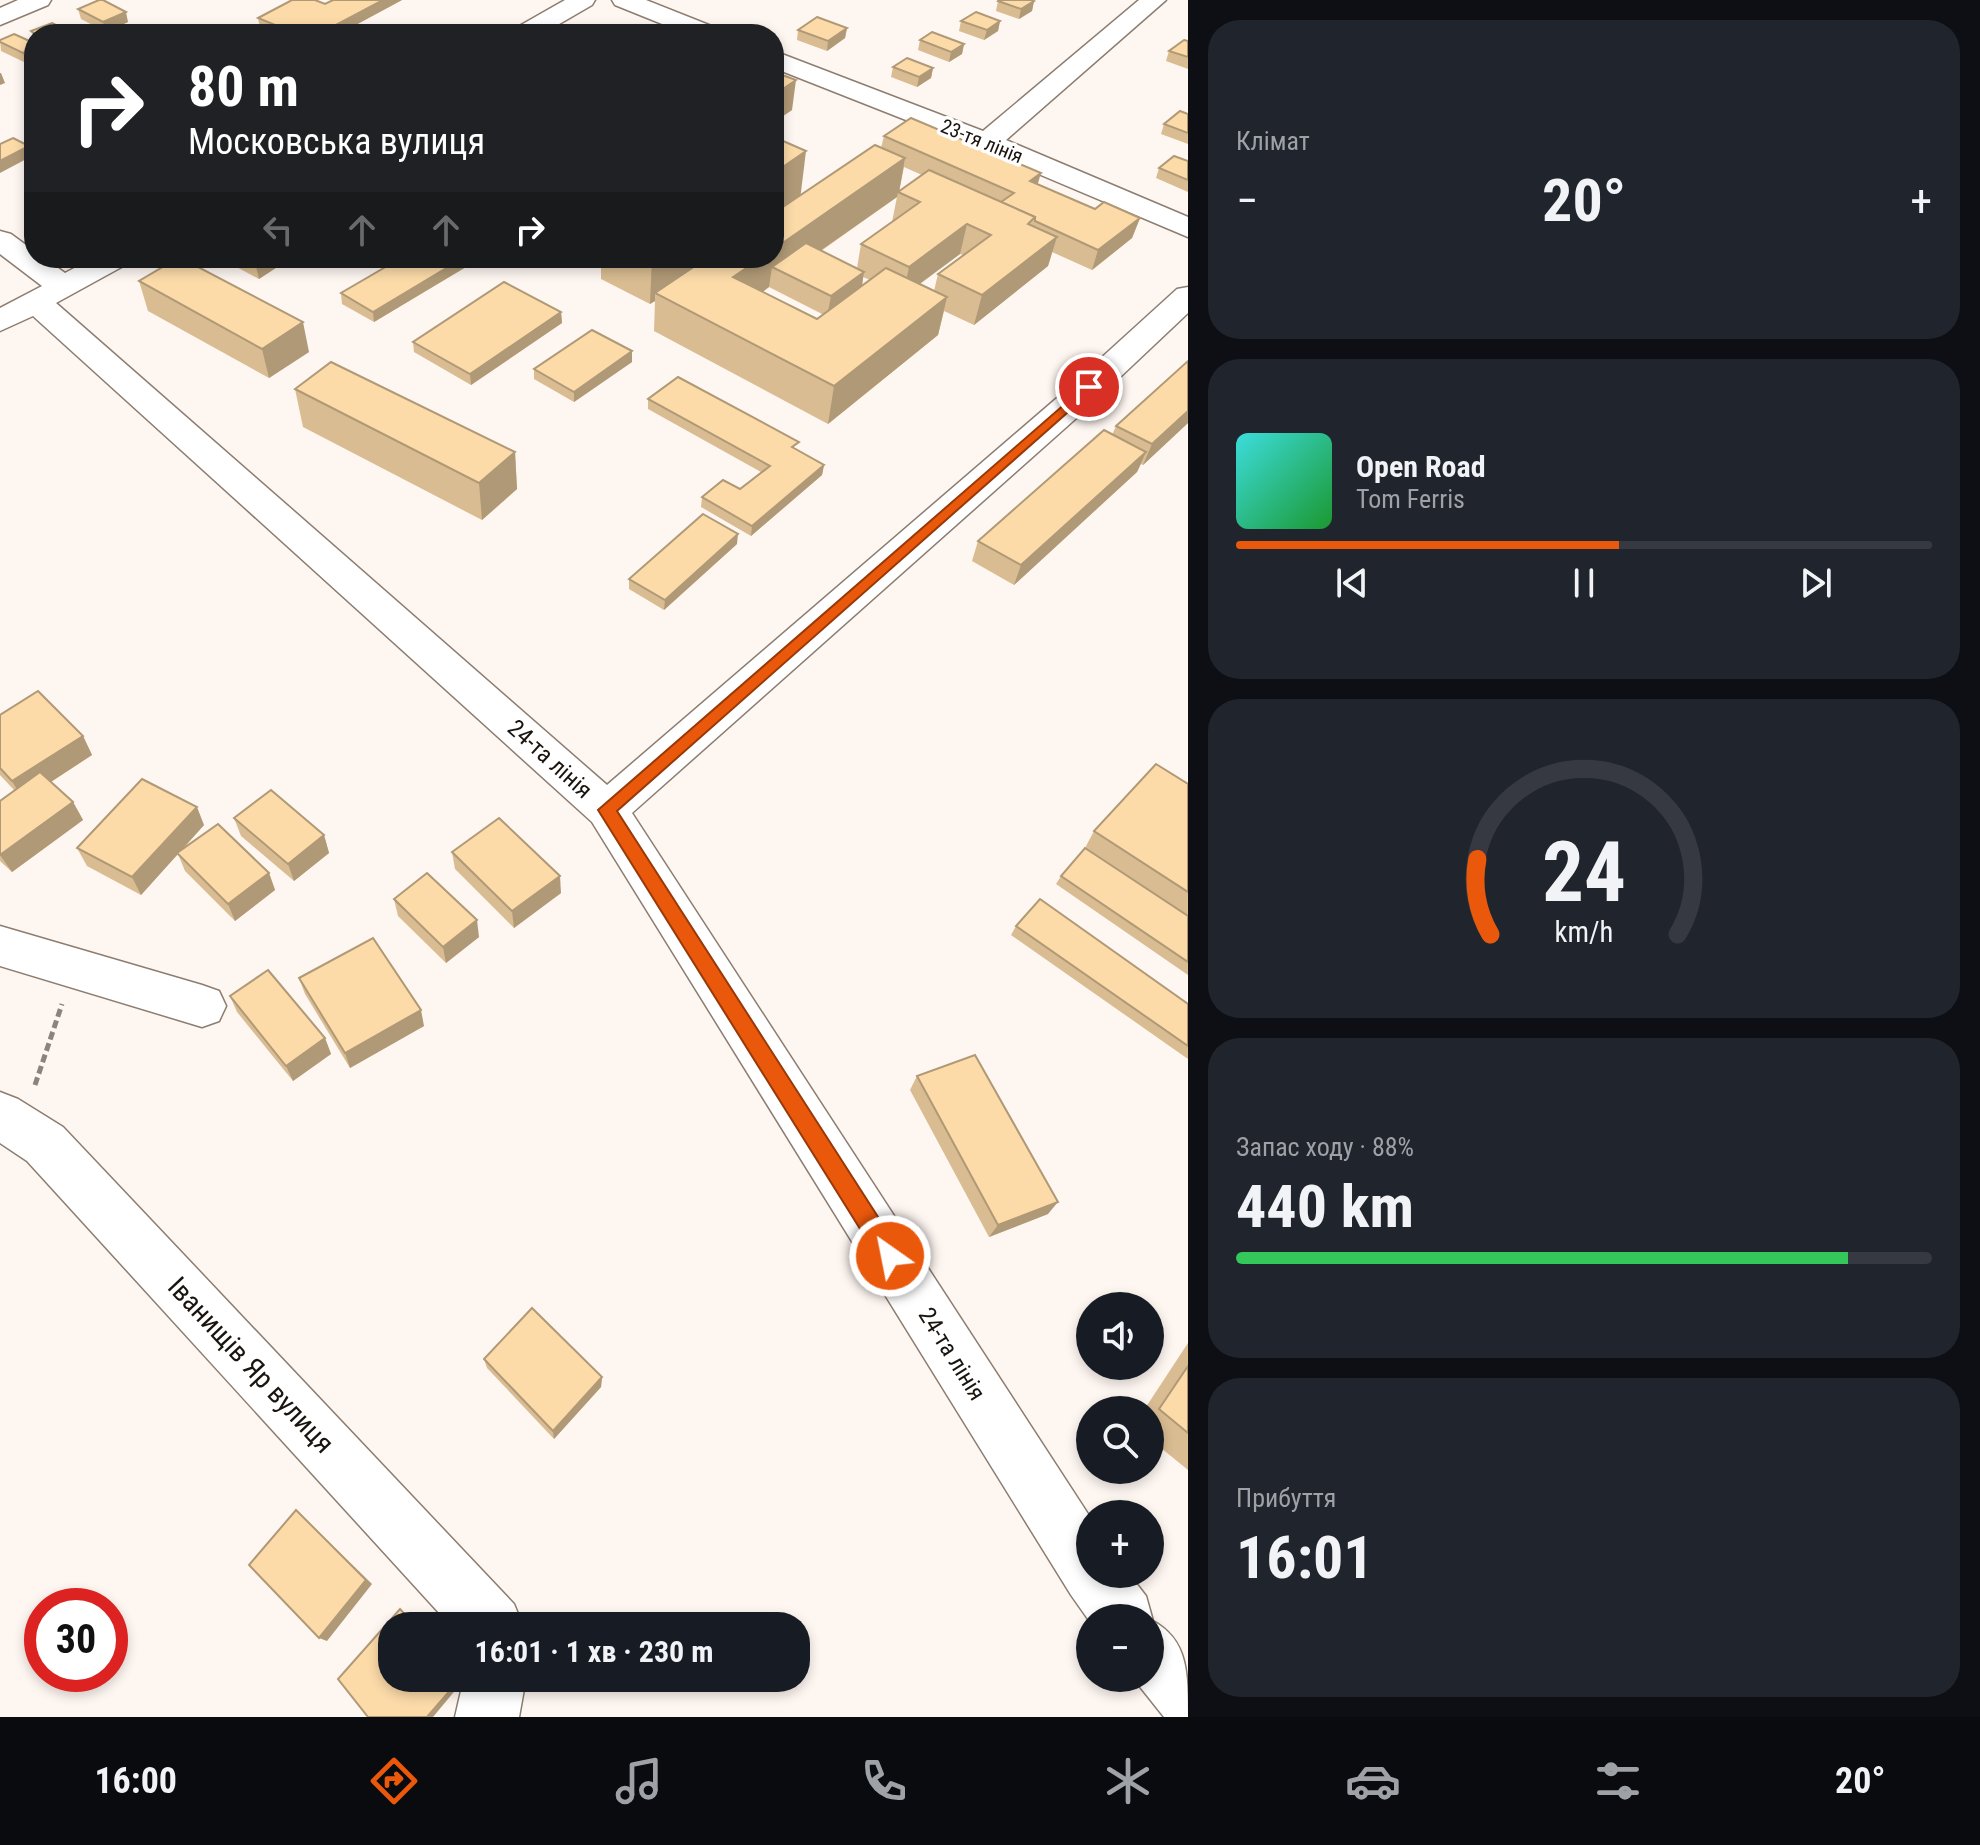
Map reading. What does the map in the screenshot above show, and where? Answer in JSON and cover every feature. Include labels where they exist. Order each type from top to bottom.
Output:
[{"type":"street","points":[[0,17],[39,0]]},
{"type":"street","points":[[541,24],[583,0]]},
{"type":"street","points":[[624,0],[685,24]]},
{"type":"street","points":[[987,142],[1154,0]]},
{"type":"street","name":"23-тя лінія","points":[[784,63],[987,142],[1188,228]]},
{"type":"street","name":"24-та лінія","points":[[0,240],[32,302],[607,810],[1076,1548]]},
{"type":"street","points":[[32,302],[97,268]]},
{"type":"street","points":[[607,810],[1069,406],[1188,296]]},
{"type":"street","points":[[0,946],[202,1006]]},
{"type":"street","name":"Іванищів Яр вулиця","points":[[0,1115],[45,1144],[479,1612]]},
{"type":"street","points":[[1164,1667],[1188,1697]]},
{"type":"street","points":[[487,1717],[492,1692]]},
{"type":"building","points":[[99,0],[126,12],[103,22],[78,9]]},
{"type":"building","points":[[292,0],[315,0],[325,4],[333,0],[383,0],[338,24],[273,24],[258,18]]},
{"type":"building","points":[[999,0],[1032,0],[1034,1],[1021,9]]},
{"type":"building","points":[[976,12],[1000,21],[987,30],[961,21]]},
{"type":"building","points":[[817,17],[847,28],[828,41],[798,30]]},
{"type":"building","points":[[932,32],[964,44],[951,52],[920,40]]},
{"type":"building","points":[[14,34],[24,38],[24,53],[0,42]]},
{"type":"building","points":[[1184,40],[1188,41],[1188,57],[1169,51]]},
{"type":"building","points":[[907,58],[933,68],[919,77],[893,67]]},
{"type":"building","points":[[784,76],[796,80],[784,88]]},
{"type":"building","points":[[1180,111],[1188,114],[1188,133],[1164,124]]},
{"type":"building","points":[[911,118],[1041,173],[1030,181],[1095,209],[1104,202],[1140,218],[1098,250],[1001,202],[1014,193],[884,136]]},
{"type":"building","points":[[13,138],[24,144],[24,149],[0,161],[0,144]]},
{"type":"building","points":[[784,141],[806,151],[784,166]]},
{"type":"building","points":[[875,145],[905,158],[784,242],[784,206]]},
{"type":"building","points":[[1174,156],[1188,161],[1188,180],[1159,168]]},
{"type":"building","points":[[929,170],[1035,217],[1028,224],[1057,237],[982,295],[938,274],[991,235],[967,224],[909,267],[861,244],[920,202],[898,192]]},
{"type":"building","points":[[806,243],[864,272],[831,296],[774,268],[784,268],[784,259]]},
{"type":"building","points":[[161,268],[200,268],[303,322],[262,349],[139,281]]},
{"type":"building","points":[[384,268],[446,268],[373,312],[341,293]]},
{"type":"building","points":[[692,268],[746,268],[733,277],[817,319],[886,268],[947,297],[834,386],[655,293]]},
{"type":"building","points":[[504,282],[561,312],[470,374],[413,342]]},
{"type":"building","points":[[592,330],[632,351],[574,392],[534,369]]},
{"type":"building","points":[[1188,361],[1188,411],[1152,444],[1116,426]]},
{"type":"building","points":[[331,362],[515,452],[479,483],[295,389]]},
{"type":"building","points":[[678,377],[799,442],[792,447],[824,465],[752,526],[702,497],[723,480],[740,489],[770,466],[648,399]]},
{"type":"building","points":[[1104,430],[1146,452],[1021,565],[978,541]]},
{"type":"building","points":[[703,514],[738,534],[665,600],[629,579]]},
{"type":"building","points":[[38,691],[83,736],[12,781],[0,768],[0,715]]},
{"type":"building","points":[[1156,764],[1188,784],[1188,892],[1094,831]]},
{"type":"building","points":[[40,772],[73,802],[0,855],[0,801]]},
{"type":"building","points":[[142,779],[197,807],[132,877],[77,848]]},
{"type":"building","points":[[271,790],[324,835],[288,864],[234,818]]},
{"type":"building","points":[[499,818],[560,876],[512,911],[452,852]]},
{"type":"building","points":[[218,824],[269,873],[228,904],[177,853]]},
{"type":"building","points":[[1085,848],[1188,916],[1188,962],[1061,876]]},
{"type":"building","points":[[427,873],[477,920],[443,947],[394,899]]},
{"type":"building","points":[[1040,899],[1188,1004],[1188,1046],[1016,926]]},
{"type":"building","points":[[373,938],[421,1010],[345,1053],[299,978]]},
{"type":"building","points":[[268,970],[325,1038],[286,1066],[230,996]]},
{"type":"building","points":[[975,1055],[1058,1202],[998,1225],[917,1076]]},
{"type":"building","points":[[532,1308],[602,1377],[553,1431],[484,1359]]},
{"type":"building","points":[[1188,1366],[1188,1433],[1164,1413],[1164,1402]]},
{"type":"building","points":[[296,1510],[366,1580],[319,1638],[249,1565]]},
{"type":"building","points":[[378,1634],[378,1692],[449,1692],[427,1717],[368,1717],[338,1679]]},
{"type":"route","points":[[890,1256],[607,810],[1089,387]]}]
